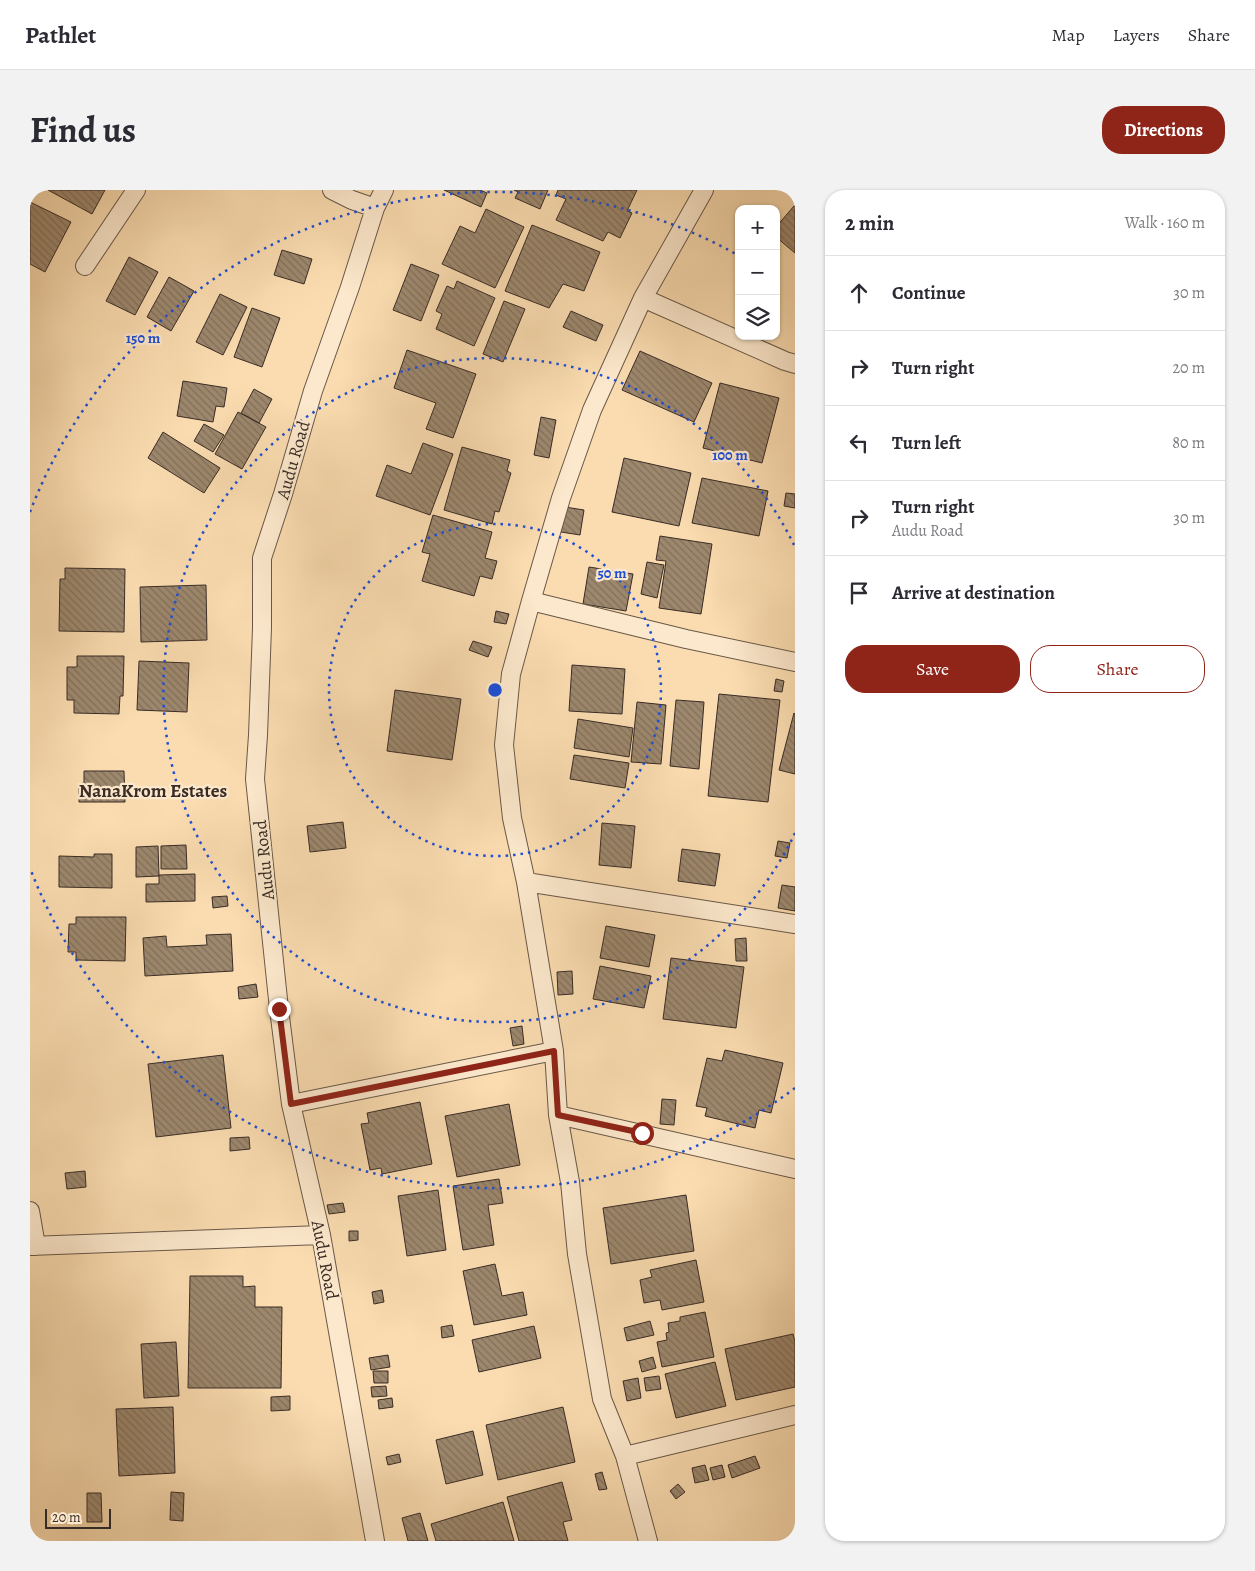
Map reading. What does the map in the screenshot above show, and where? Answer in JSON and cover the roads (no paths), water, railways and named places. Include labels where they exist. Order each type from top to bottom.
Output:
[{"type":"street","points":[[86,266],[136,190]]},
{"type":"street","points":[[332,190],[352,200],[375,208]]},
{"type":"street","name":"Audu Road","points":[[375,1541],[321,1235],[291,1104],[255,779],[262,637],[262,558],[313,392],[348,295],[375,208],[384,190]]},
{"type":"street","points":[[648,1541],[625,1456],[602,1400],[577,1254],[570,1182],[558,1115],[554,1051],[526,882],[512,818],[504,745],[511,674],[561,498],[592,410],[643,298],[704,190]]},
{"type":"street","points":[[643,298],[795,364]]},
{"type":"street","points":[[531,601],[686,639],[795,662]]},
{"type":"street","points":[[526,882],[795,924]]},
{"type":"street","points":[[291,1104],[554,1051]]},
{"type":"street","points":[[558,1115],[795,1169]]},
{"type":"street","points":[[30,1211],[33,1246],[321,1235]]},
{"type":"street","points":[[625,1456],[795,1415]]},
{"type":"district","name":"NanaKrom Estates","points":[[153,791]]}]
